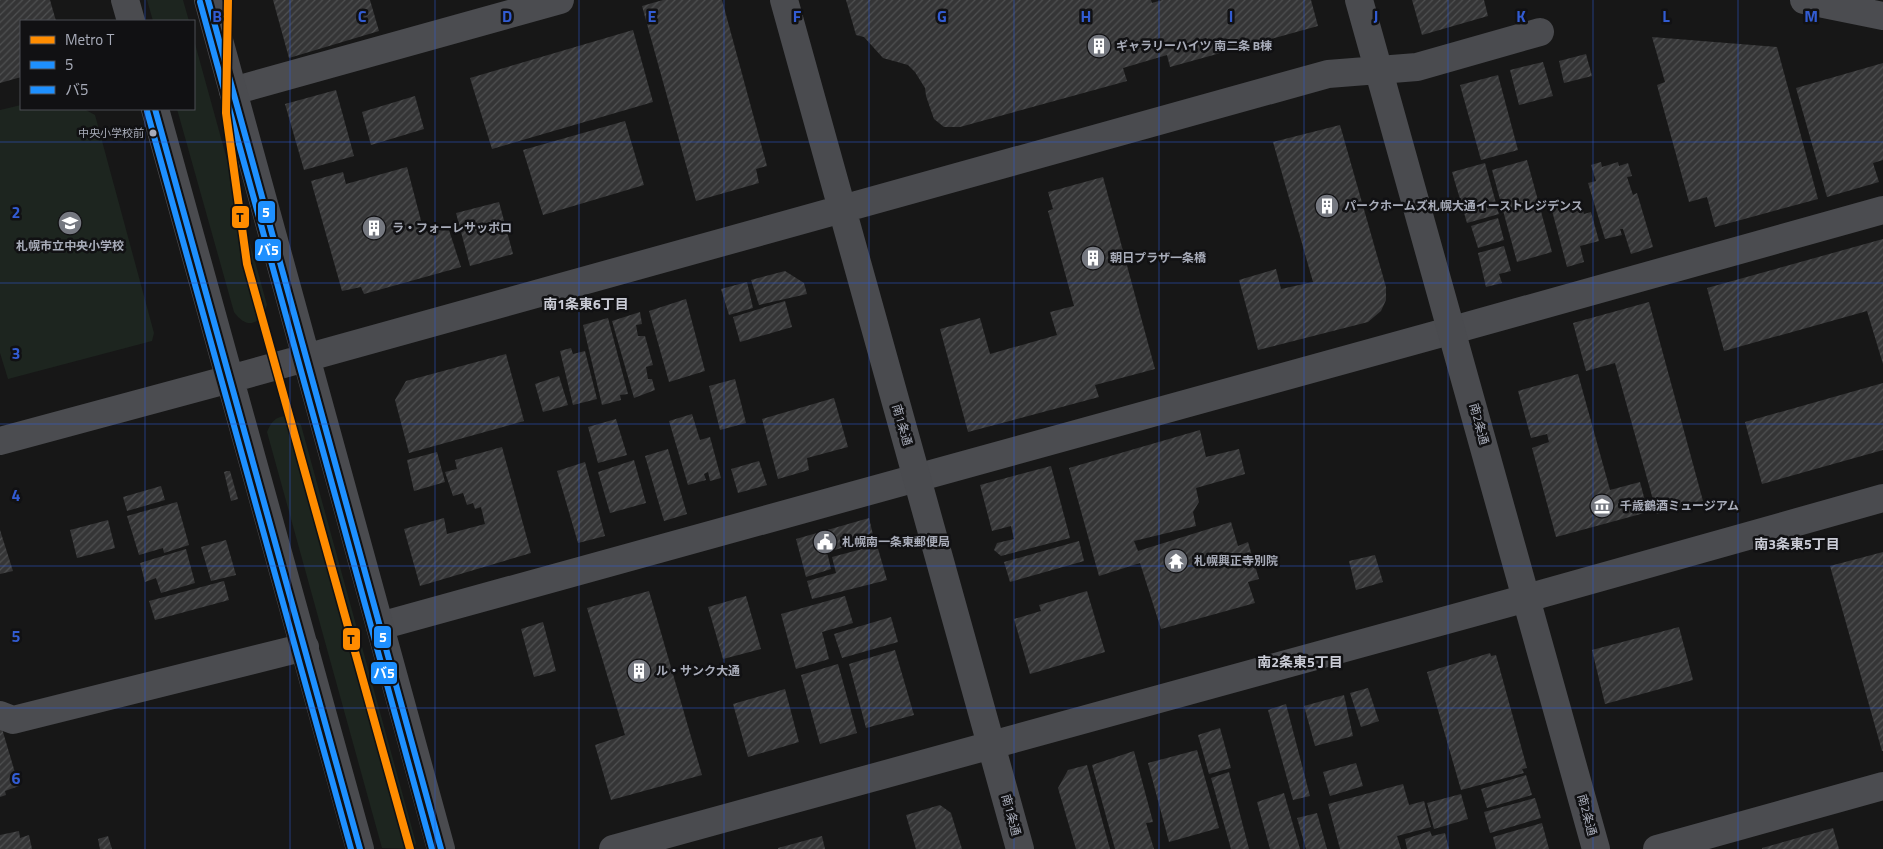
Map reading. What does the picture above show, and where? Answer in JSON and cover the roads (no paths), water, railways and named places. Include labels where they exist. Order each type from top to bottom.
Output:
[{"type":"street","points":[[126,0],[131,20]]},
{"type":"street","points":[[208,0],[442,849]]},
{"type":"street","points":[[233,91],[560,0]]},
{"type":"street","name":"南1条通","points":[[784,0],[1020,849]]},
{"type":"street","name":"南2条通","points":[[1359,0],[1453,330],[1596,849]]},
{"type":"street","points":[[1804,0],[1883,16]]},
{"type":"street","points":[[0,441],[306,359],[1328,74],[1417,67],[1540,32]]},
{"type":"street","points":[[156,110],[360,849]]},
{"type":"street","points":[[380,626],[1883,210]]},
{"type":"street","points":[[613,849],[1527,598],[1883,498]]},
{"type":"street","points":[[0,715],[12,720],[305,647]]},
{"type":"street","points":[[1658,849],[1883,786]]},
{"type":"metro line","name":"T","points":[[228,0],[226,113],[247,264],[410,849]]},
{"type":"place","name":"ギャラリーハイツ 南二条 B棟","points":[[1099,46]]},
{"type":"place","name":"中央小学校前","points":[[153,133]]},
{"type":"place","name":"パークホームズ札幌大通イーストレジデンス","points":[[1327,206]]},
{"type":"place","name":"札幌市立中央小学校","points":[[70,223]]},
{"type":"place","name":"ラ・フォーレサッポロ","points":[[374,228]]},
{"type":"place","name":"朝日プラザ一条橋","points":[[1093,258]]},
{"type":"place","name":"千歳鶴酒ミュージアム","points":[[1602,506]]},
{"type":"place","name":"札幌南一条東郵便局","points":[[825,542]]},
{"type":"place","name":"札幌興正寺別院","points":[[1176,561]]},
{"type":"place","name":"ル・サンク大通","points":[[639,671]]},
{"type":"district","name":"南1条東6丁目","points":[[586,304]]},
{"type":"district","name":"南3条東5丁目","points":[[1797,544]]},
{"type":"district","name":"南2条東5丁目","points":[[1300,662]]}]
